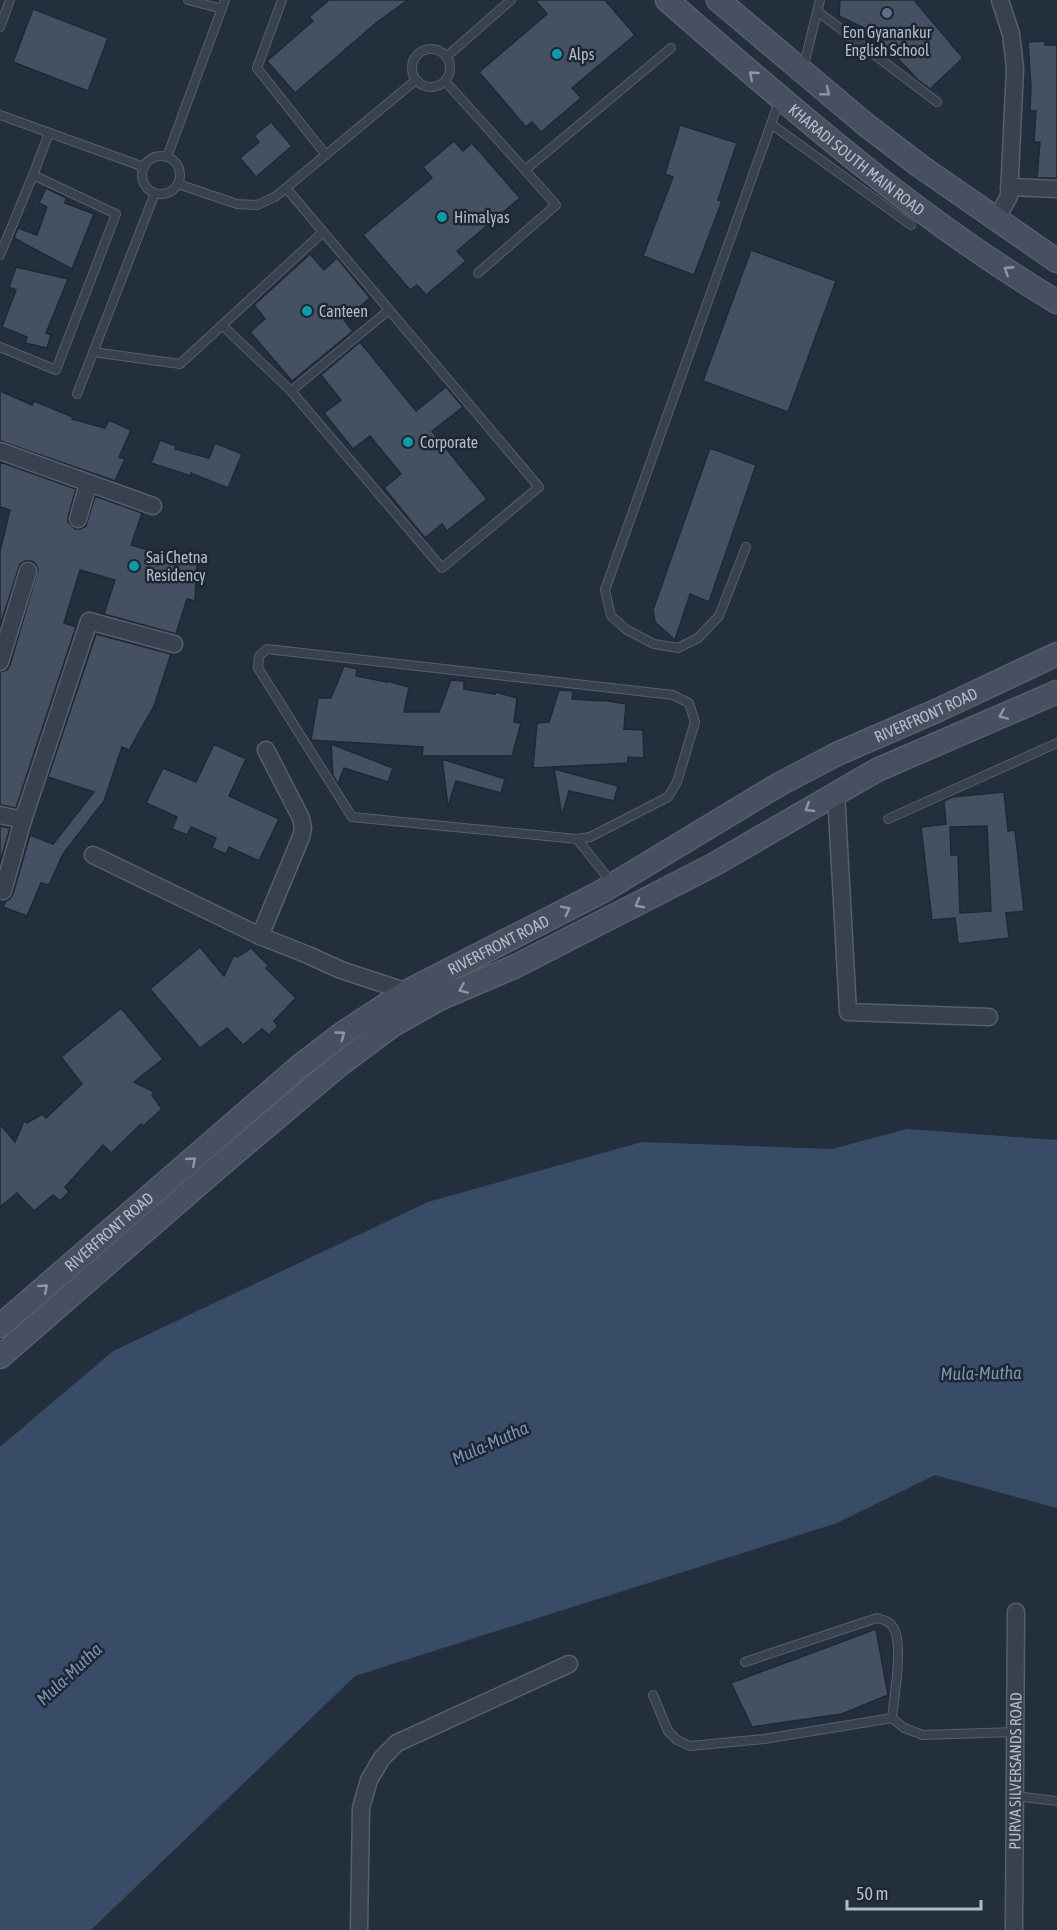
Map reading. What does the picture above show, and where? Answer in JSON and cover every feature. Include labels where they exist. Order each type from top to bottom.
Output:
[{"type":"street","name":"KHARADI SOUTH MAIN ROAD","points":[[667,0],[844,152],[977,250],[1057,302]]},
{"type":"street","name":"KHARADI SOUTH MAIN ROAD","points":[[718,0],[802,72],[920,166],[1057,261]]},
{"type":"street","points":[[996,220],[1009,196],[1015,68],[1011,34],[1000,0]]},
{"type":"street","points":[[1009,187],[1057,189]]},
{"type":"street","points":[[0,451],[153,506]]},
{"type":"street","points":[[78,519],[88,484]]},
{"type":"street","points":[[0,662],[28,570]]},
{"type":"street","points":[[3,891],[23,820],[89,621],[174,644]]},
{"type":"street","name":"RIVERFRONT ROAD","points":[[0,1326],[300,1066],[343,1033],[406,992],[614,885],[778,785],[837,754],[936,711],[1057,654]]},
{"type":"street","name":"RIVERFRONT ROAD","points":[[0,1357],[216,1168],[338,1066],[393,1025],[439,999],[516,966],[713,865],[877,770],[1057,692]]},
{"type":"street","points":[[260,936],[303,828],[301,818],[266,750]]},
{"type":"street","points":[[836,792],[848,1011],[989,1017]]},
{"type":"street","points":[[0,815],[23,820]]},
{"type":"street","points":[[93,855],[260,936],[341,970],[406,992],[439,999]]},
{"type":"street","name":"PURVA SILVERSANDS ROAD","points":[[1014,1930],[1016,1612]]},
{"type":"street","points":[[359,1930],[361,1808],[369,1780],[382,1758],[397,1743],[569,1664]]},
{"type":"lane","points":[[0,27],[10,0]]},
{"type":"lane","points":[[166,158],[224,4],[188,0]]},
{"type":"lane","points":[[282,0],[257,68],[326,155]]},
{"type":"lane","points":[[446,57],[511,0]]},
{"type":"lane","points":[[802,72],[820,0]]},
{"type":"lane","points":[[817,11],[937,102]]},
{"type":"lane","points":[[525,170],[670,48]]},
{"type":"lane","points":[[428,50],[441,53],[446,57],[450,69],[445,81],[440,85],[427,87],[416,80],[412,68],[417,56],[428,50]]},
{"type":"lane","points":[[178,184],[237,204],[257,205],[275,198],[416,80]]},
{"type":"lane","points":[[445,81],[556,205],[478,273]]},
{"type":"lane","points":[[746,547],[719,616],[698,639],[678,648],[654,644],[627,630],[611,616],[605,590],[780,99]]},
{"type":"lane","points":[[0,115],[144,167]]},
{"type":"lane","points":[[771,124],[911,225]]},
{"type":"lane","points":[[0,255],[49,133]]},
{"type":"lane","points":[[153,158],[166,158],[177,165],[178,184],[168,193],[155,193],[145,185],[142,173],[144,167],[153,158]]},
{"type":"lane","points":[[0,347],[56,370],[116,214],[33,175]]},
{"type":"lane","points":[[222,325],[291,391],[442,568],[539,487],[286,188]]},
{"type":"lane","points":[[77,394],[155,193]]},
{"type":"lane","points":[[93,352],[180,364],[323,232]]},
{"type":"lane","points":[[291,391],[389,310]]},
{"type":"lane","points":[[577,839],[590,837],[668,797],[677,782],[695,722],[689,704],[673,695],[267,649],[259,657],[258,668],[352,817],[577,839],[614,885]]},
{"type":"lane","points":[[888,819],[1057,743]]},
{"type":"lane","points":[[745,1662],[877,1618],[887,1621],[895,1629],[899,1645],[892,1718]]},
{"type":"lane","points":[[653,1695],[668,1731],[677,1740],[690,1746],[764,1739],[892,1718],[904,1728],[923,1735],[1015,1732]]},
{"type":"lane","points":[[1015,1796],[1057,1801]]},
{"type":"water","name":"Mula-Mutha","points":[[907,1129],[1057,1140],[1057,1508],[935,1475],[837,1523],[355,1676],[91,1930],[0,1930],[0,1447],[113,1351],[428,1202],[642,1142],[832,1149]]},
{"type":"building","points":[[329,0],[408,0],[376,23],[295,93],[267,61],[313,21],[309,17]]},
{"type":"building","name":"Alps","points":[[535,0],[605,0],[635,35],[572,88],[581,98],[541,132],[532,122],[526,127],[479,72],[547,14]]},
{"type":"building","points":[[840,0],[914,0],[963,58],[930,89],[918,80],[873,32],[839,16]]},
{"type":"building","points":[[33,9],[108,38],[88,91],[13,62]]},
{"type":"building","points":[[1045,41],[1045,45],[1056,45],[1057,48],[1057,178],[1037,178],[1040,142],[1034,142],[1036,111],[1030,111],[1028,42]]},
{"type":"building","points":[[271,122],[292,146],[256,177],[240,158],[259,142],[254,136]]},
{"type":"building","points":[[680,125],[737,143],[718,200],[722,201],[694,275],[643,256],[673,177],[665,174]]},
{"type":"building","name":"Himalyas","points":[[454,141],[463,151],[472,143],[520,198],[457,251],[466,261],[426,295],[417,285],[410,290],[363,235],[432,178],[423,167]]},
{"type":"building","points":[[46,188],[66,198],[65,203],[94,214],[72,269],[14,238],[18,228],[37,235],[47,207],[39,203]]},
{"type":"building","points":[[751,250],[836,281],[788,412],[703,381]]},
{"type":"building","name":"Canteen","points":[[310,254],[324,270],[337,258],[370,298],[344,320],[353,331],[292,381],[250,332],[265,319],[254,305]]},
{"type":"building","points":[[16,267],[68,279],[46,333],[51,335],[47,348],[25,343],[27,337],[2,327],[16,290],[9,287]]},
{"type":"building","name":"Corporate","points":[[360,342],[416,411],[446,387],[463,407],[432,431],[487,499],[447,531],[442,524],[425,538],[384,488],[401,474],[370,436],[353,449],[324,413],[341,400],[321,375]]},
{"type":"building","points":[[0,391],[32,405],[34,401],[73,417],[72,419],[105,428],[109,420],[131,430],[119,457],[125,459],[115,481],[0,441]]},
{"type":"building","points":[[160,440],[176,446],[175,449],[209,458],[215,443],[242,454],[228,488],[191,473],[191,476],[151,463]]},
{"type":"building","points":[[710,448],[756,465],[709,602],[690,594],[675,640],[655,622],[653,610]]},
{"type":"building","points":[[0,462],[76,489],[68,517],[68,522],[75,529],[86,526],[95,496],[142,513],[131,545],[197,564],[195,601],[187,599],[176,634],[104,614],[115,580],[80,570],[64,623],[76,627],[16,808],[0,805],[0,672],[7,670],[10,665],[38,569],[31,561],[20,564],[0,626],[0,551],[10,510],[0,507]]},
{"type":"building","points":[[96,634],[171,654],[154,706],[129,750],[122,747],[104,801],[63,854],[49,885],[41,883],[27,916],[3,907],[13,894],[30,835],[53,844],[94,792],[48,777]]},
{"type":"building","points":[[344,666],[357,669],[356,676],[409,687],[404,712],[439,712],[451,680],[464,681],[464,689],[495,694],[495,692],[517,698],[514,722],[521,723],[512,756],[422,756],[423,747],[311,740],[318,698],[331,698]]},
{"type":"building","points":[[559,690],[573,691],[572,699],[603,700],[626,704],[624,729],[643,730],[644,758],[628,757],[628,763],[533,768],[537,723],[549,722]]},
{"type":"building","points":[[214,744],[246,759],[229,796],[279,819],[259,861],[229,847],[226,854],[212,848],[216,838],[191,827],[187,835],[172,829],[177,817],[146,803],[163,768],[196,782]]},
{"type":"building","points":[[331,744],[393,768],[388,782],[344,768],[338,784],[333,776]]},
{"type":"building","points":[[442,759],[505,779],[501,793],[456,781],[448,807]]},
{"type":"building","points":[[554,769],[618,786],[614,801],[569,791],[562,816]]},
{"type":"building","points":[[1004,792],[1008,831],[1015,830],[1024,911],[1006,913],[1009,938],[958,944],[955,918],[932,920],[921,827],[946,824],[944,801],[952,797]],"holes":[[[987,826],[991,911],[960,913],[958,855],[951,855],[950,827]]]},
{"type":"building","points":[[0,826],[10,828],[0,863]]},
{"type":"building","points":[[200,947],[224,976],[234,955],[237,957],[251,948],[269,966],[266,968],[296,998],[274,1021],[278,1026],[269,1035],[262,1029],[243,1045],[227,1028],[200,1048],[150,989]]},
{"type":"building","points":[[121,1008],[163,1059],[134,1082],[154,1092],[152,1095],[162,1109],[143,1126],[141,1124],[111,1153],[103,1145],[65,1187],[69,1192],[60,1201],[53,1195],[34,1211],[17,1193],[0,1207],[0,1124],[15,1142],[24,1121],[27,1123],[42,1114],[46,1118],[82,1084],[61,1057]]},
{"type":"building","points":[[876,1629],[888,1695],[842,1714],[752,1727],[731,1683]]},
{"type":"place","name":"Eon Gyanankur English School","points":[[887,13]]},
{"type":"place","name":"Alps","points":[[557,54]]},
{"type":"place","name":"Himalyas","points":[[442,217]]},
{"type":"place","name":"Canteen","points":[[307,311]]},
{"type":"place","name":"Corporate","points":[[408,442]]},
{"type":"place","name":"Sai Chetna Residency","points":[[134,566]]}]
